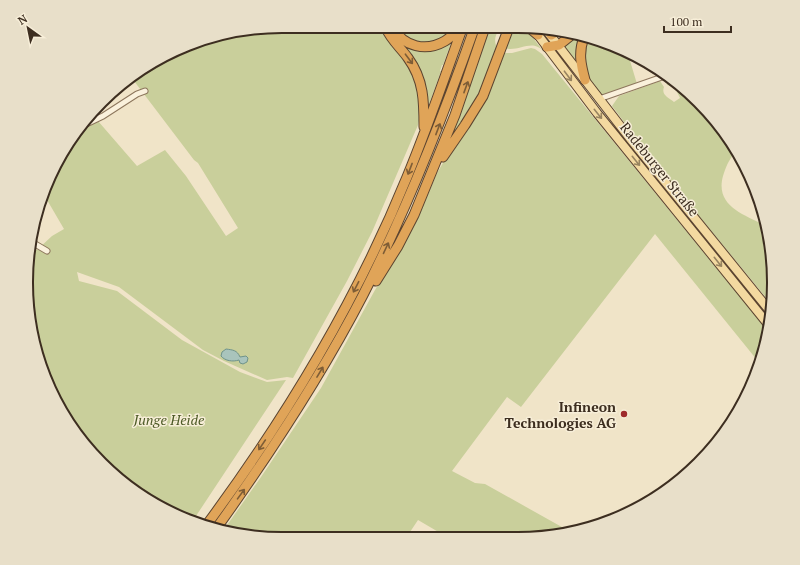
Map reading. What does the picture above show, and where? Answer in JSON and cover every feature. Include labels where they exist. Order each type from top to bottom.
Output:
[{"type":"highway","points":[[388,33],[415,68],[420,80],[424,103],[424,133]]},
{"type":"highway","points":[[397,33],[403,40],[411,45],[423,48],[435,46],[446,41],[455,33]]},
{"type":"highway","points":[[209,521],[267,439],[301,385],[370,259],[390,218],[407,177],[459,33]]},
{"type":"highway","points":[[220,523],[300,405],[343,333],[363,295],[397,226],[416,183],[447,105],[473,33]]},
{"type":"highway","points":[[363,295],[372,286],[401,241],[414,215],[466,86],[483,33]]},
{"type":"highway","points":[[431,175],[478,104],[507,33]]},
{"type":"highway","points":[[547,47],[559,45],[567,38]]},
{"type":"highway","points":[[583,42],[580,58],[585,80]]},
{"type":"main road","name":"Radeburger Straße","points":[[537,34],[593,108],[764,319]]},
{"type":"main road","name":"Radeburger Straße","points":[[554,36],[559,45],[606,108],[766,306]]},
{"type":"street","points":[[599,99],[612,96],[660,78]]},
{"type":"street","points":[[93,121],[145,90]]},
{"type":"street","points":[[606,108],[612,96]]},
{"type":"street","points":[[36,245],[47,251]]},
{"type":"green space","name":"Junge Heide","points":[[282,33],[387,33],[414,72],[421,112],[418,125],[372,232],[347,281],[293,378],[287,377],[267,380],[224,361],[203,350],[119,287],[77,272],[79,281],[117,291],[182,340],[240,372],[267,382],[286,380],[196,516],[158,499],[118,470],[95,447],[75,421],[59,393],[46,363],[35,315],[33,282],[35,249],[37,250],[52,236],[64,229],[47,200],[66,158],[91,124],[98,121],[137,166],[165,150],[186,176],[226,236],[238,228],[198,163],[194,160],[135,82],[158,66],[202,46],[250,35]]},
{"type":"green space","points":[[393,33],[409,47],[452,40],[428,107],[427,96]]},
{"type":"green space","points":[[402,33],[448,33],[439,40],[425,43],[417,42]]},
{"type":"green space","points":[[486,33],[497,33],[495,40],[498,50],[482,92],[448,143],[467,95]]},
{"type":"green space","points":[[511,33],[530,34],[543,51],[539,47],[534,46],[514,49],[504,48]]},
{"type":"green space","points":[[570,39],[581,42],[579,66],[562,45]]},
{"type":"green space","points":[[585,43],[598,46],[630,60],[637,84],[602,96],[599,94],[583,69]]},
{"type":"green space","points":[[531,48],[542,54],[763,325],[755,358],[655,234],[521,407],[507,397],[452,471],[475,483],[485,484],[563,528],[518,532],[438,532],[418,520],[410,532],[282,532],[250,530],[227,525],[321,388],[375,290],[418,218],[437,173],[502,53],[512,53]]},
{"type":"green space","points":[[660,81],[664,87],[664,94],[674,102],[680,98],[677,92],[694,106],[705,118],[733,156],[727,164],[723,176],[723,194],[732,207],[759,223],[765,250],[767,282],[766,298],[649,155],[612,106],[619,96]]},
{"type":"water","points":[[226,349],[233,350],[240,357],[246,356],[248,358],[247,362],[243,364],[240,363],[239,360],[232,361],[225,359],[221,356],[222,352]]},
{"type":"place","name":"Infineon Technologies AG","points":[[624,414]]}]
